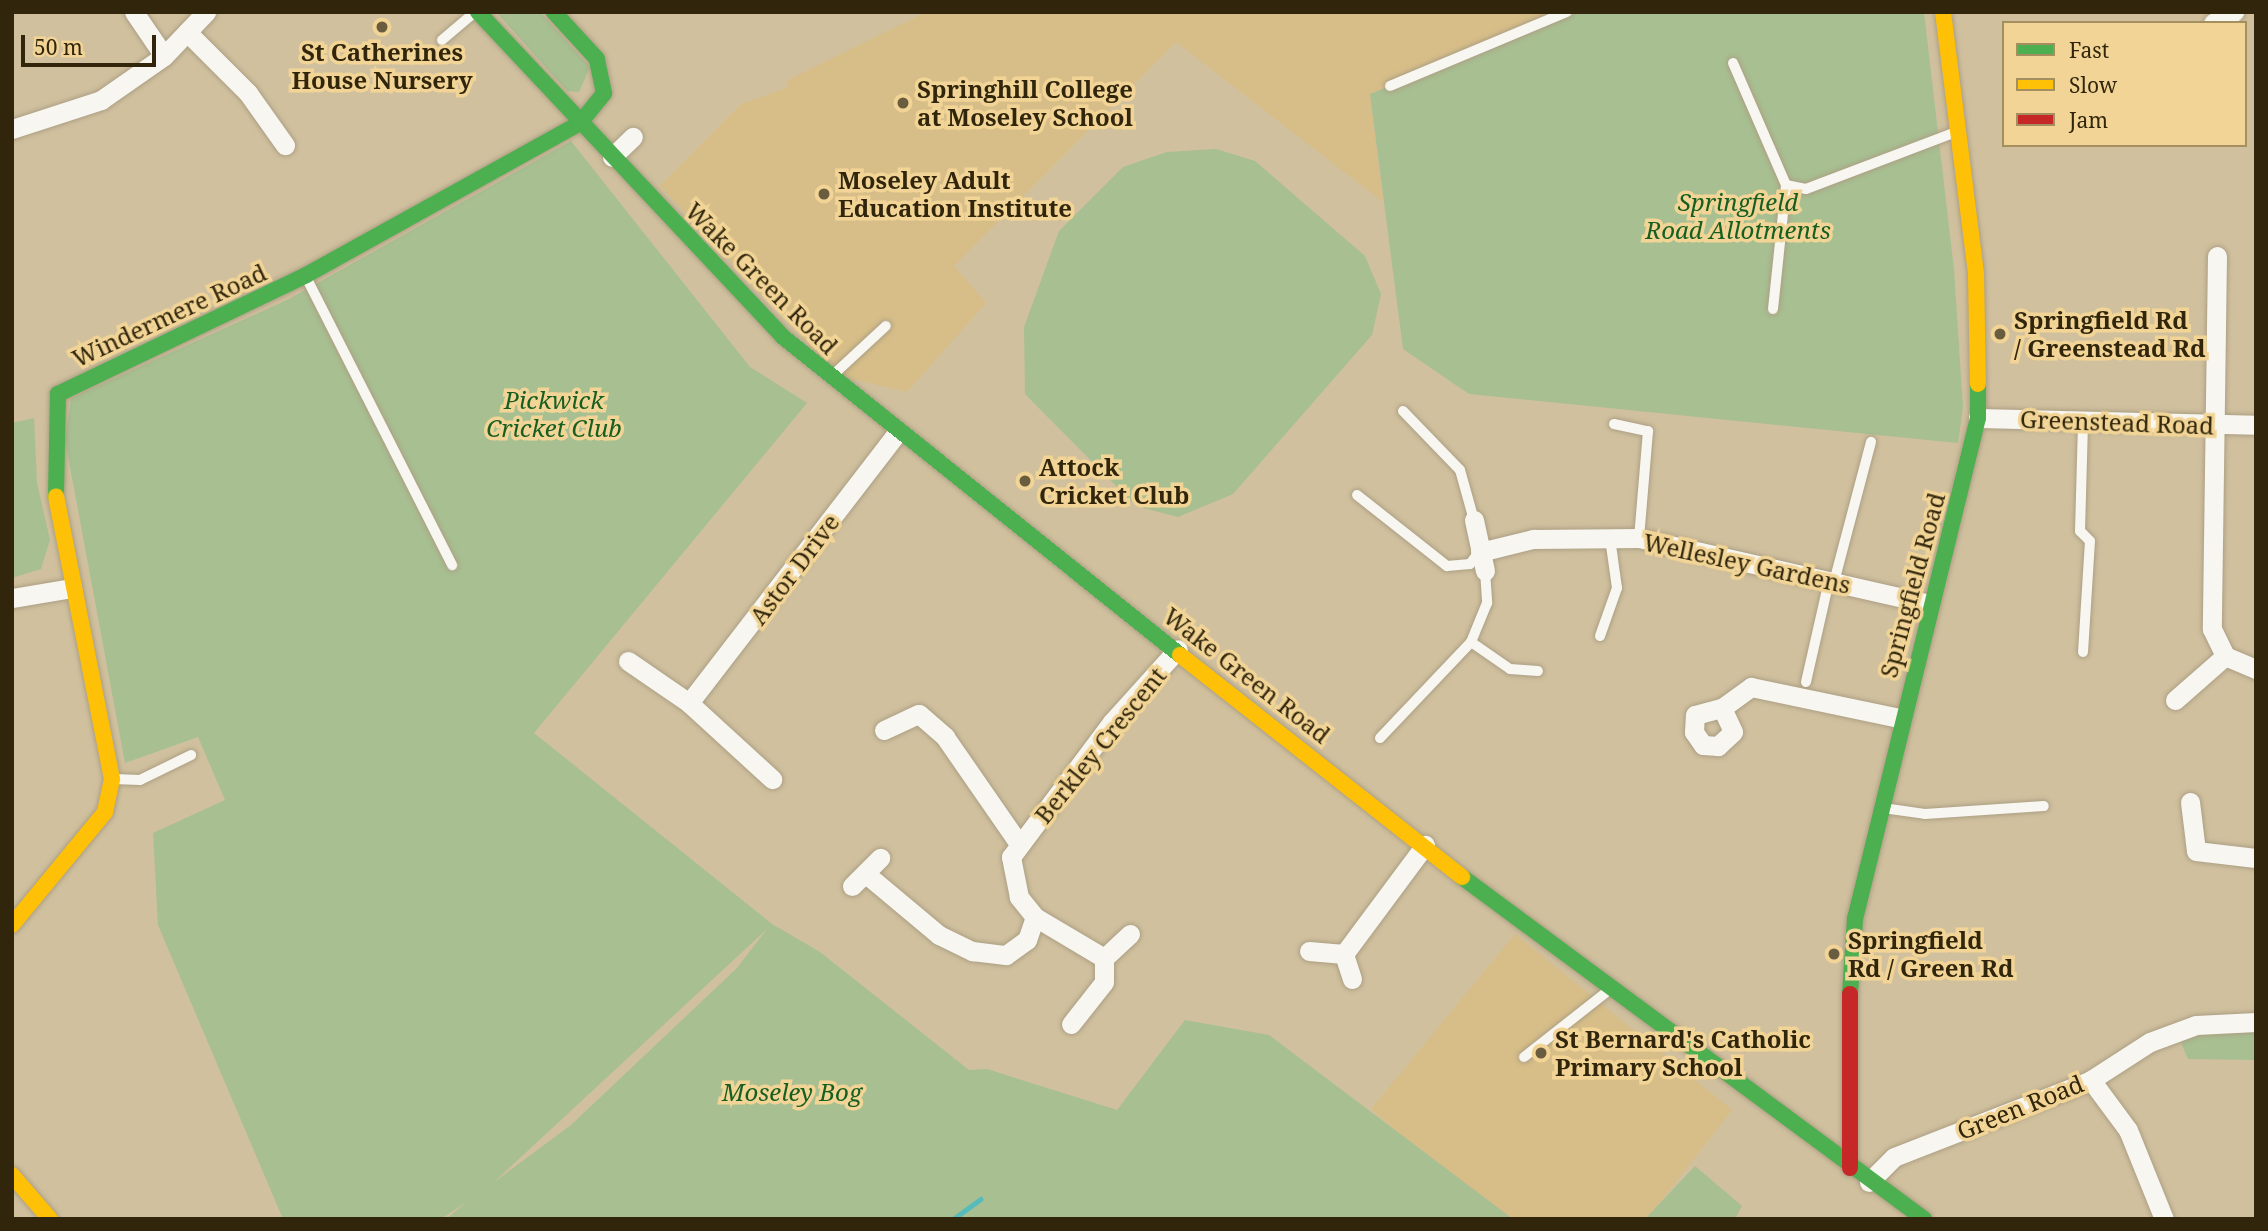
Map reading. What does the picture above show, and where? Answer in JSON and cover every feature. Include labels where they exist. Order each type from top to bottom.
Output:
[{"type":"street","points":[[134,12],[164,56]]},
{"type":"street","points":[[12,129],[100,100],[164,56],[206,12]]},
{"type":"street","name":"Wake Green Road","points":[[476,12],[783,337],[831,378],[897,433],[1178,649],[1609,990],[1869,1182],[1924,1219]]},
{"type":"street","points":[[554,12],[597,60],[604,93],[580,123]]},
{"type":"street","name":"Springfield Road","points":[[1850,1168],[1849,965],[1879,807],[1978,418],[1976,274],[1943,12]]},
{"type":"street","points":[[187,32],[248,93],[285,145]]},
{"type":"street","name":"Windermere Road","points":[[12,925],[105,812],[112,779],[55,494],[58,394],[306,275],[580,123]]},
{"type":"street","points":[[611,157],[633,137]]},
{"type":"street","points":[[2217,256],[2211,629],[2225,656],[2256,669]]},
{"type":"street","name":"Greenstead Road","points":[[1978,418],[2256,425]]},
{"type":"street","name":"Astor Drive","points":[[689,703],[897,433]]},
{"type":"street","points":[[1474,520],[1482,561]]},
{"type":"street","name":"Wellesley Gardens","points":[[1482,561],[1533,539],[1639,538],[1930,604]]},
{"type":"street","points":[[12,598],[72,588]]},
{"type":"street","name":"Berkley Crescent","points":[[1104,958],[1035,916],[1013,877],[1017,841],[1051,811],[1112,722],[1178,649]]},
{"type":"street","points":[[2175,700],[2225,656]]},
{"type":"street","points":[[628,661],[689,703],[772,779]]},
{"type":"street","points":[[1722,708],[1745,688],[1763,686],[1900,718]]},
{"type":"street","points":[[884,730],[919,715],[945,737],[1017,841]]},
{"type":"street","points":[[2190,802],[2196,851],[2256,858]]},
{"type":"street","points":[[1343,954],[1425,845]]},
{"type":"street","points":[[880,859],[859,880],[939,935],[972,951],[1006,955],[1027,940],[1035,916]]},
{"type":"street","points":[[1071,1024],[1104,982],[1104,958],[1130,934]]},
{"type":"street","points":[[1310,951],[1343,954]]},
{"type":"street","points":[[1343,954],[1352,979]]},
{"type":"street","name":"Green Road","points":[[1869,1182],[1894,1157],[2091,1080],[2116,1059],[2196,1026],[2256,1022]]},
{"type":"street","points":[[2091,1080],[2128,1130],[2164,1219]]},
{"type":"street","points":[[12,1175],[50,1219]]},
{"type":"lane","points":[[442,40],[476,12]]},
{"type":"lane","points":[[1390,86],[1567,12]]},
{"type":"lane","points":[[1734,63],[1786,185],[1773,309]]},
{"type":"lane","points":[[1786,185],[1806,189],[1938,134],[1960,131]]},
{"type":"lane","points":[[306,275],[452,565]]},
{"type":"lane","points":[[831,378],[886,326]]},
{"type":"lane","points":[[1403,411],[1460,470],[1474,520]]},
{"type":"lane","points":[[2083,421],[2080,531],[2090,541],[2083,652]]},
{"type":"lane","points":[[1614,424],[1648,431],[1639,538]]},
{"type":"lane","points":[[1806,682],[1871,442]]},
{"type":"lane","points":[[1357,495],[1447,566],[1482,561],[1487,603],[1471,642],[1380,738]]},
{"type":"lane","points":[[1600,636],[1617,588],[1610,538]]},
{"type":"lane","points":[[1471,642],[1510,669],[1538,671]]},
{"type":"lane","points":[[112,779],[140,780],[191,755]]},
{"type":"lane","points":[[1879,807],[1925,814],[2044,806]]},
{"type":"lane","points":[[1524,1057],[1609,990]]},
{"type":"shaded area","points":[[926,12],[1574,12],[1370,94],[1383,202],[1176,42],[954,266],[986,303],[907,392],[839,376],[660,186],[741,104],[789,87],[786,81]]},
{"type":"shaded area","name":"St Bernard's Catholic Primary School","points":[[1515,934],[1732,1110],[1647,1219],[1513,1219],[1433,1163],[1371,1109]]},
{"type":"green space","points":[[496,12],[540,12],[590,67],[579,92],[567,91]]},
{"type":"green space","name":"Springfield Road Allotments","points":[[1574,12],[1924,12],[1954,270],[1963,407],[1958,443],[1469,394],[1403,349],[1370,94]]},
{"type":"green space","points":[[571,141],[750,367],[807,403],[534,733],[772,924],[820,952],[969,1070],[987,1069],[1117,1110],[1185,1020],[1269,1035],[1513,1219],[446,1219],[468,1201],[441,1219],[283,1219],[158,925],[153,833],[225,800],[198,737],[125,763],[65,440],[71,398],[289,299]],"holes":[[[767,929],[737,968],[571,1125],[493,1183]]]},
{"type":"green space","points":[[1216,149],[1255,161],[1365,256],[1381,294],[1372,335],[1233,494],[1178,517],[1136,506],[1025,394],[1024,327],[1059,231],[1123,167],[1167,152]]},
{"type":"green space","points":[[34,418],[37,483],[50,540],[41,569],[12,578],[12,423]]},
{"type":"green space","points":[[2232,1029],[2256,1030],[2256,1060],[2188,1059],[2179,1038]]},
{"type":"green space","points":[[1695,1166],[1742,1206],[1735,1219],[1645,1219]]},
{"type":"waterway","points":[[953,1219],[981,1199]]},
{"type":"traffic: fast","points":[[478,12],[783,337],[1180,655]]},
{"type":"traffic: fast","points":[[56,497],[58,394],[306,275],[580,123],[604,93],[597,59],[554,12]]},
{"type":"traffic: fast","points":[[1850,994],[1855,919],[1978,418],[1978,384]]},
{"type":"traffic: fast","points":[[1462,877],[1924,1219]]},
{"type":"traffic: slow","points":[[1943,12],[1976,274],[1978,384]]},
{"type":"traffic: slow","points":[[12,925],[105,812],[112,779],[56,497]]},
{"type":"traffic: slow","points":[[1180,655],[1462,877]]},
{"type":"traffic: slow","points":[[12,1175],[50,1219]]},
{"type":"traffic: jam","points":[[1850,994],[1850,1168]]},
{"type":"place","name":"St Catherines House Nursery","points":[[382,27]]},
{"type":"place","name":"Springhill College at Moseley School","points":[[903,103]]},
{"type":"place","name":"Moseley Adult Education Institute","points":[[824,194]]},
{"type":"place","name":"Springfield Rd / Greenstead Rd","points":[[2000,334]]},
{"type":"place","name":"Attock Cricket Club","points":[[1025,481]]},
{"type":"place","name":"Springfield Rd / Green Rd","points":[[1834,954]]},
{"type":"place","name":"St Bernard's Catholic Primary School","points":[[1541,1053]]},
{"type":"park label","name":"Pickwick Cricket Club","points":[[554,414]]},
{"type":"park label","name":"Moseley Bog","points":[[792,1092]]}]
